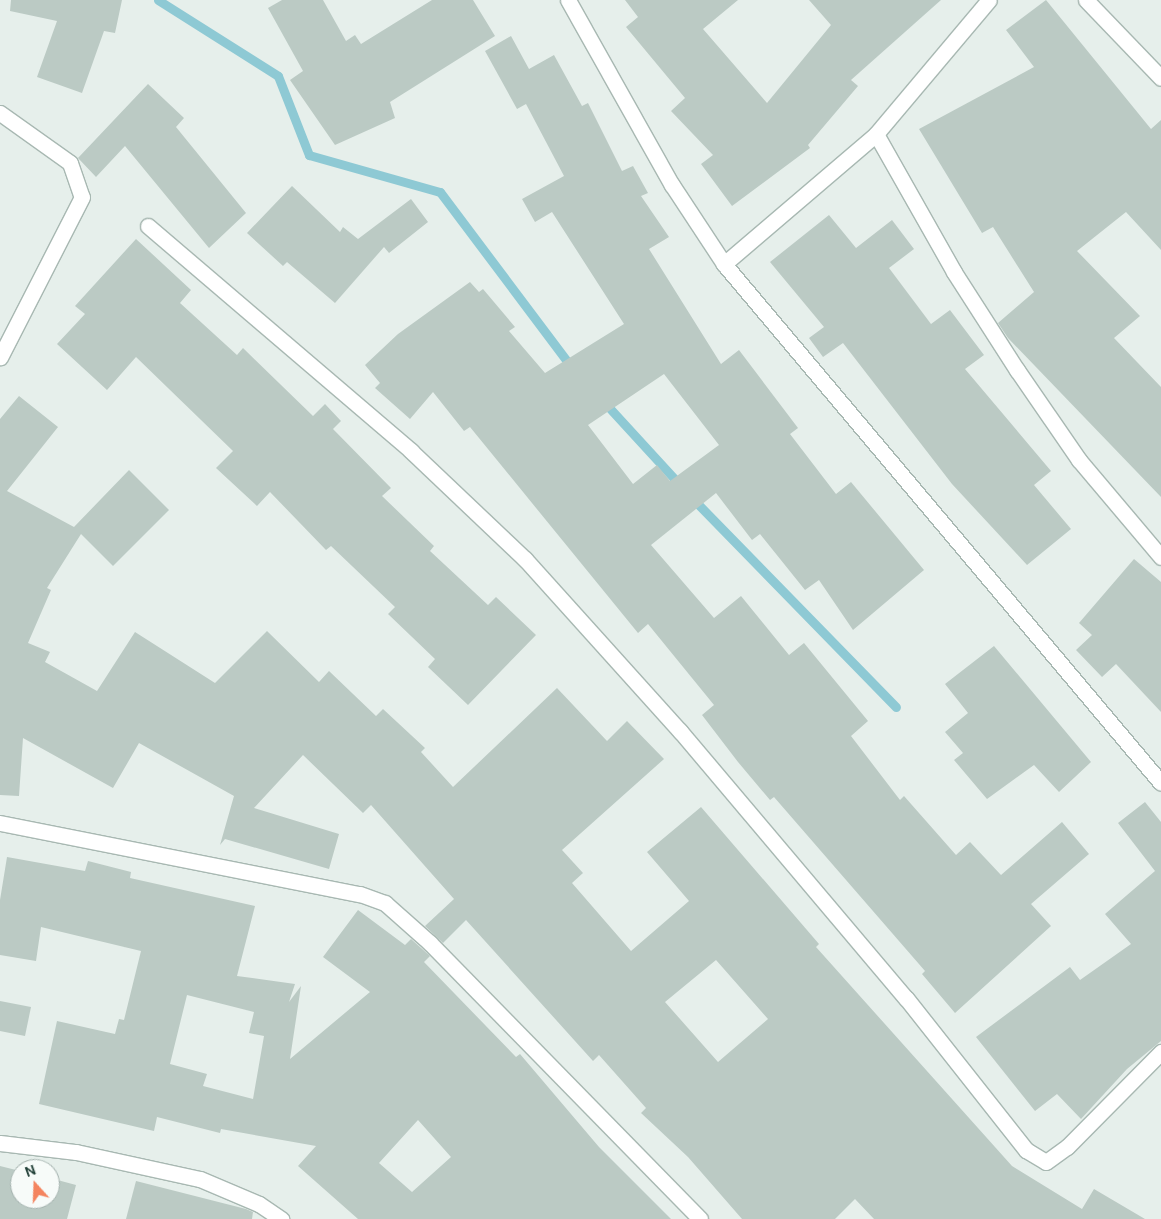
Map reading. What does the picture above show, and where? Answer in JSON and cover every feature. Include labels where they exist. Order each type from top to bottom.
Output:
[{"type":"street","points":[[568,0],[672,185],[724,264],[1161,783]]},
{"type":"street","points":[[724,264],[876,134],[989,0]]},
{"type":"street","points":[[1086,0],[1161,78]]},
{"type":"street","points":[[0,113],[70,163],[82,197],[0,357]]},
{"type":"street","points":[[876,134],[954,272],[1017,370],[1079,460],[1161,557]]},
{"type":"street","points":[[148,226],[411,451],[526,559],[732,792],[906,998],[1026,1150],[1046,1162],[1067,1147],[1161,1052]]},
{"type":"street","points":[[0,823],[360,894],[385,903],[430,943],[700,1219]]},
{"type":"street","points":[[0,1143],[76,1152],[200,1179],[259,1204],[281,1219]]},
{"type":"building","points":[[11,0],[122,0],[115,33],[104,31],[82,93],[37,77],[57,21],[10,11]]},
{"type":"building","points":[[282,0],[323,0],[346,41],[355,35],[361,44],[432,0],[473,0],[495,36],[390,102],[395,118],[335,145],[290,80],[303,71],[268,8]]},
{"type":"building","points":[[625,0],[738,0],[703,29],[767,103],[831,25],[809,0],[941,0],[851,80],[858,86],[808,145],[810,148],[732,206],[701,164],[713,155],[671,111],[685,98],[626,27],[638,17]]},
{"type":"building","points":[[1046,0],[1151,129],[1161,120],[1161,250],[1126,212],[1077,251],[1140,316],[1114,338],[1161,387],[1161,497],[1008,338],[998,323],[1034,292],[993,227],[982,233],[919,129],[1034,67],[1006,30]]},
{"type":"building","points":[[511,36],[529,69],[554,55],[582,106],[588,103],[622,171],[633,166],[648,193],[641,196],[669,237],[649,249],[721,364],[739,350],[798,428],[790,434],[836,494],[851,482],[924,570],[853,630],[819,580],[805,590],[760,534],[752,540],[716,493],[651,545],[714,618],[741,596],[789,655],[804,643],[868,721],[851,736],[900,800],[904,796],[956,855],[970,842],[1001,875],[1062,822],[1089,854],[1031,904],[1051,926],[955,1013],[922,974],[925,971],[774,797],[770,800],[738,762],[702,715],[714,705],[648,624],[638,633],[470,427],[464,431],[433,392],[410,419],[375,388],[380,383],[365,365],[398,334],[470,282],[479,292],[483,289],[515,327],[509,331],[545,373],[624,324],[552,212],[535,222],[522,199],[564,176],[526,104],[517,109],[485,51]],"holes":[[[664,374],[719,445],[670,481],[657,465],[633,484],[588,425]]]},
{"type":"building","points":[[148,84],[184,118],[176,127],[246,213],[209,248],[125,146],[96,177],[78,158]]},
{"type":"building","points":[[292,186],[340,232],[343,227],[358,239],[411,199],[428,222],[389,253],[384,247],[335,303],[287,262],[283,266],[247,233]]},
{"type":"building","points":[[829,215],[856,248],[892,220],[914,249],[889,268],[931,324],[950,310],[984,355],[965,369],[1051,471],[1034,485],[1071,529],[1027,565],[952,484],[843,343],[823,357],[809,338],[824,327],[770,262]]},
{"type":"building","points":[[136,239],[191,290],[180,303],[237,355],[243,348],[313,416],[325,404],[341,421],[333,429],[391,488],[382,496],[434,546],[430,551],[488,605],[496,597],[536,635],[468,705],[428,667],[435,659],[388,614],[395,607],[331,546],[326,550],[270,492],[257,506],[216,468],[233,451],[136,357],[107,390],[57,344],[85,314],[75,306]]},
{"type":"building","points":[[19,396],[58,427],[7,491],[74,527],[129,470],[169,510],[113,566],[81,534],[47,588],[51,590],[28,643],[50,652],[45,662],[97,691],[135,632],[215,683],[267,631],[319,682],[329,671],[376,716],[383,709],[425,748],[421,752],[453,787],[557,688],[607,741],[627,721],[664,759],[562,850],[583,873],[572,883],[631,951],[689,901],[647,852],[701,807],[819,944],[816,947],[1012,1166],[1082,1209],[1094,1189],[1145,1219],[874,1219],[855,1199],[835,1219],[742,1219],[688,1157],[641,1113],[646,1108],[599,1055],[593,1061],[466,920],[443,943],[425,926],[454,899],[371,805],[363,813],[303,755],[254,808],[339,834],[329,869],[225,839],[220,845],[234,796],[139,743],[113,788],[23,738],[19,796],[0,795],[0,419]],"holes":[[[716,960],[768,1019],[718,1062],[665,1002]]]},
{"type":"building","points":[[1134,559],[1161,582],[1161,712],[1116,664],[1102,677],[1076,650],[1092,635],[1079,623]]},
{"type":"building","points":[[994,646],[1091,762],[1059,792],[1034,765],[987,799],[954,760],[963,753],[945,732],[968,713],[945,684]]},
{"type":"building","points":[[1145,802],[1161,822],[1161,1041],[1127,1069],[1081,1119],[1057,1094],[1035,1111],[976,1037],[1070,967],[1080,980],[1131,944],[1105,914],[1155,871],[1118,823]]},
{"type":"building","points":[[7,857],[85,871],[88,861],[131,872],[130,878],[255,906],[237,976],[295,984],[289,1002],[301,986],[290,1059],[370,992],[323,957],[358,910],[405,945],[411,939],[430,956],[424,962],[516,1057],[520,1054],[599,1147],[671,1219],[358,1219],[298,1166],[316,1146],[221,1129],[220,1133],[157,1117],[154,1131],[39,1104],[57,1021],[115,1034],[119,1019],[124,1020],[141,951],[41,927],[36,961],[0,955],[0,900]],"holes":[[[187,995],[254,1012],[249,1033],[264,1036],[253,1099],[203,1086],[207,1074],[170,1064]],[[418,1120],[451,1157],[412,1192],[379,1163]]]},
{"type":"building","points":[[0,1001],[31,1007],[25,1036],[0,1031]]},
{"type":"building","points":[[0,1166],[10,1168],[10,1209],[60,1209],[60,1181],[76,1185],[67,1219],[0,1219]]},
{"type":"building","points":[[136,1181],[246,1209],[253,1212],[252,1219],[126,1219]]},
{"type":"waterway","points":[[158,0],[278,76],[309,155],[440,192],[573,369]]},
{"type":"waterway","points":[[604,402],[682,487]]},
{"type":"waterway","points":[[692,498],[896,707]]}]
